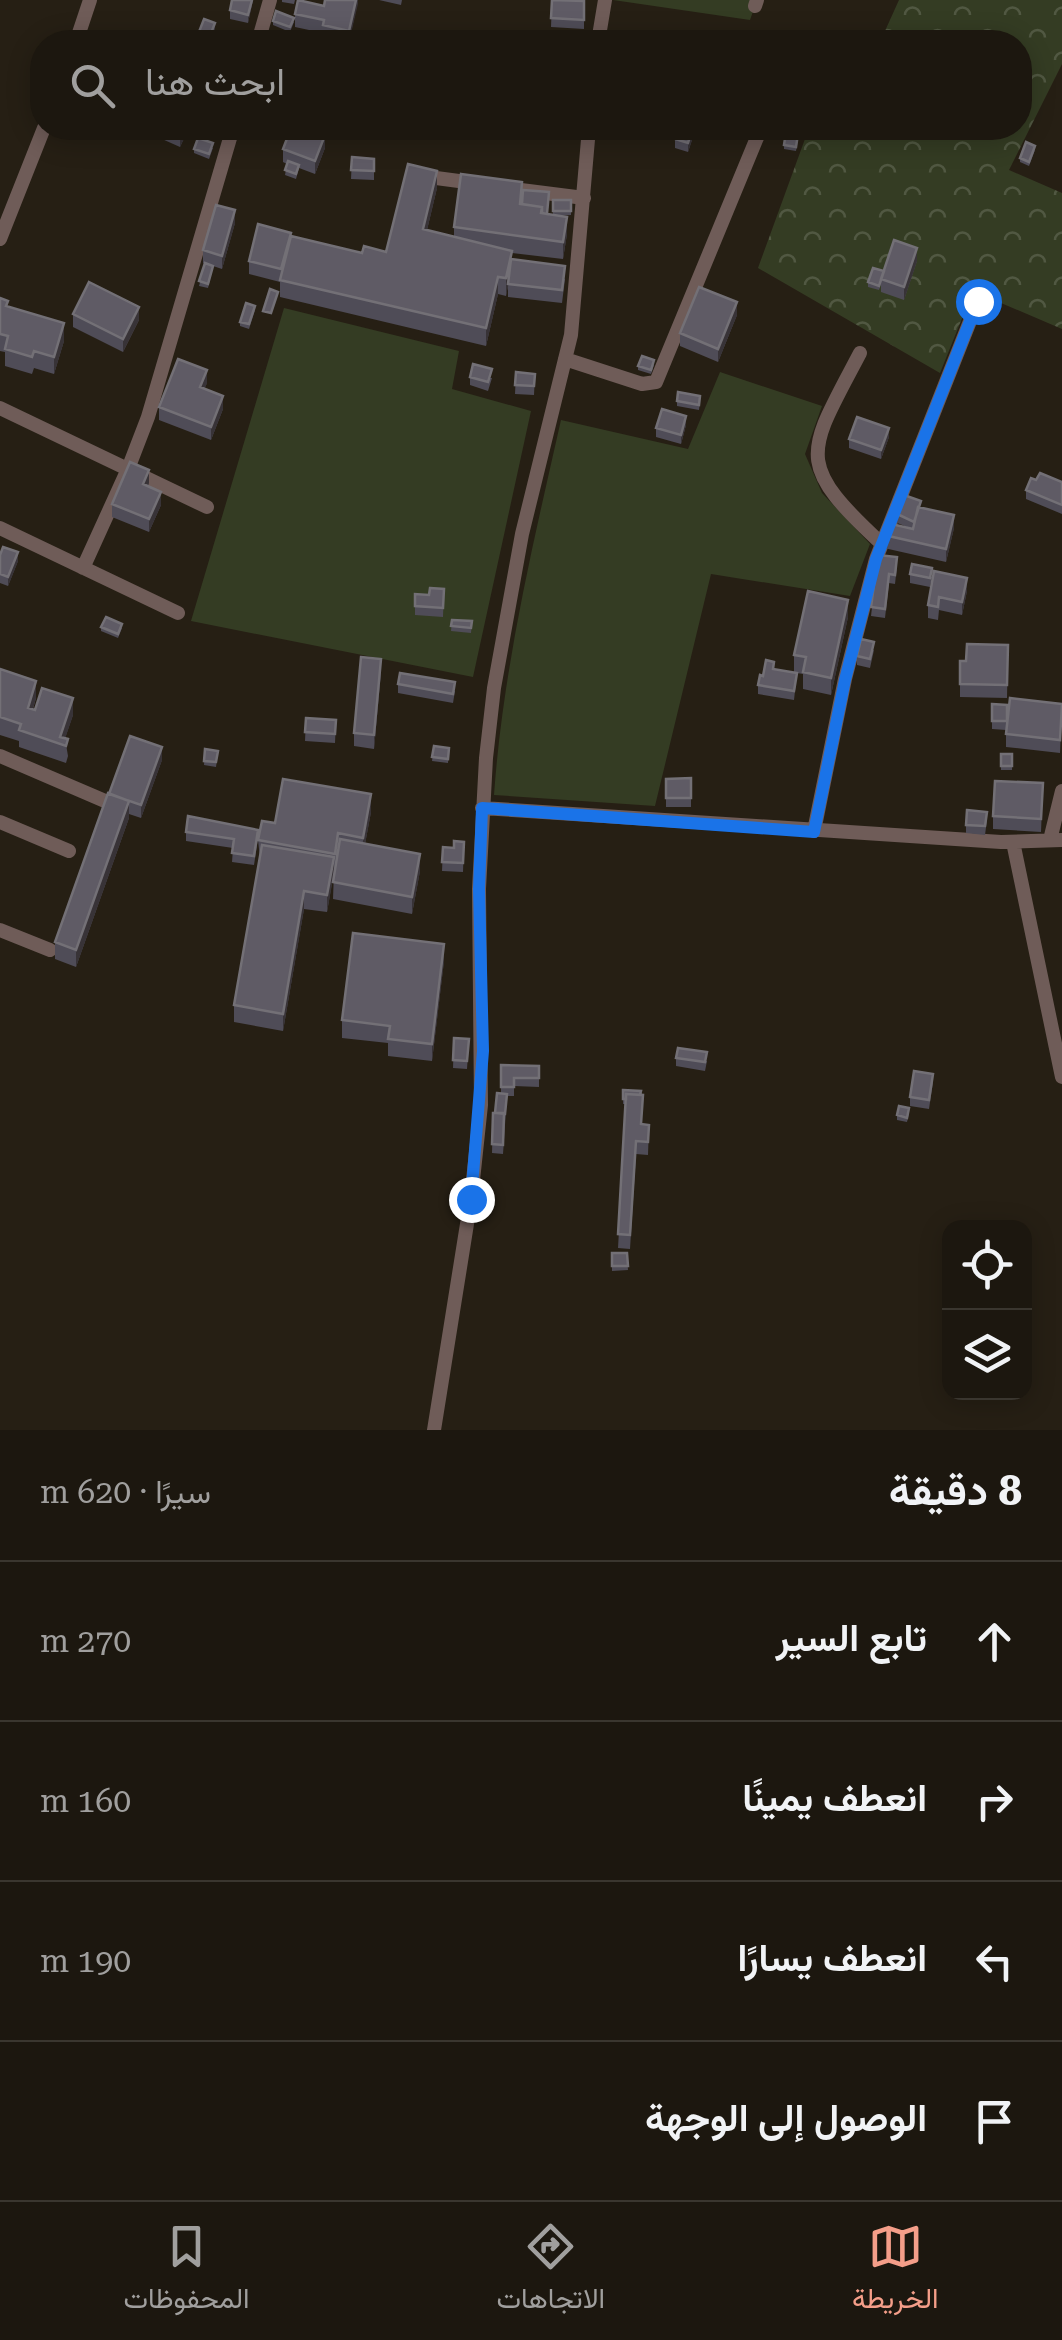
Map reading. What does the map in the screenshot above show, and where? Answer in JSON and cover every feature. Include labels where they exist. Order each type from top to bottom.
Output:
[{"type":"street","points":[[80,30],[90,0]]},
{"type":"street","points":[[261,30],[270,0]]},
{"type":"street","points":[[600,30],[605,0]]},
{"type":"street","points":[[0,240],[39,140]]},
{"type":"street","points":[[83,568],[128,469],[169,351],[230,140]]},
{"type":"street","points":[[434,1430],[471,1199],[481,1105],[482,808],[494,688],[522,534],[576,306],[589,140]]},
{"type":"street","points":[[565,358],[642,384],[656,382],[757,140]]},
{"type":"street","points":[[406,174],[584,198]]},
{"type":"street","points":[[814,832],[845,680],[882,544],[978,301]]},
{"type":"street","points":[[860,352],[819,440],[816,465],[840,505],[882,544]]},
{"type":"street","points":[[0,408],[207,507]]},
{"type":"street","points":[[0,528],[178,613]]},
{"type":"street","points":[[0,756],[105,801]]},
{"type":"street","points":[[482,808],[1013,842],[1056,840],[1062,791]]},
{"type":"street","points":[[0,822],[69,851]]},
{"type":"street","points":[[1013,842],[1062,1077]]},
{"type":"street","points":[[0,930],[50,950]]},
{"type":"green space","points":[[613,0],[757,0],[750,20]]},
{"type":"green space","points":[[899,0],[1062,0],[1062,64],[1032,124],[1032,30],[885,30]]},
{"type":"green space","points":[[805,140],[1024,140],[1009,170],[1062,193],[1062,329],[973,291],[940,373],[758,268]]},
{"type":"green space","points":[[284,308],[459,351],[452,389],[531,411],[473,677],[191,621]]},
{"type":"green space","points":[[720,372],[822,406],[805,454],[822,493],[870,544],[850,596],[711,574],[655,806],[494,795],[512,653],[561,420],[688,449]]},
{"type":"building","points":[[232,0],[252,0],[248,15],[230,10]]},
{"type":"building","points":[[298,0],[324,6],[325,0],[356,0],[349,30],[295,14]]},
{"type":"building","points":[[552,0],[584,1],[584,20],[551,18]]},
{"type":"building","points":[[276,11],[294,18],[290,27],[273,21]]},
{"type":"building","points":[[204,19],[215,23],[212,30],[200,30]]},
{"type":"building","points":[[197,140],[213,143],[209,154],[194,149]]},
{"type":"building","points":[[286,140],[323,140],[315,161],[283,149]]},
{"type":"building","points":[[785,140],[797,140],[796,147],[784,145]]},
{"type":"building","points":[[1026,142],[1035,146],[1029,162],[1020,158]]},
{"type":"building","points":[[352,157],[374,159],[374,171],[351,170]]},
{"type":"building","points":[[288,161],[299,165],[296,174],[285,170]]},
{"type":"building","points":[[408,164],[437,171],[423,229],[512,251],[506,278],[498,277],[486,328],[280,280],[291,236],[362,253],[364,246],[386,252]]},
{"type":"building","points":[[461,174],[522,182],[520,204],[542,207],[541,213],[567,217],[563,242],[454,227]]},
{"type":"building","points":[[523,190],[549,192],[547,214],[542,213],[542,207],[522,204]]},
{"type":"building","points":[[553,200],[571,200],[571,211],[553,211]]},
{"type":"building","points":[[216,205],[235,210],[222,256],[203,250]]},
{"type":"building","points":[[258,224],[291,233],[281,269],[249,261]]},
{"type":"building","points":[[894,240],[917,248],[904,287],[881,279]]},
{"type":"building","points":[[511,259],[565,266],[562,290],[508,284]]},
{"type":"building","points":[[205,263],[213,266],[208,284],[199,281]]},
{"type":"building","points":[[873,268],[884,271],[879,286],[868,282]]},
{"type":"building","points":[[89,282],[139,307],[123,339],[73,314]]},
{"type":"building","points":[[699,287],[737,302],[718,349],[680,333]]},
{"type":"building","points":[[270,289],[278,292],[271,313],[263,311]]},
{"type":"building","points":[[0,298],[8,301],[6,306],[64,323],[54,357],[34,351],[32,357],[5,349],[8,336],[0,334]]},
{"type":"building","points":[[246,303],[255,306],[249,324],[240,322]]},
{"type":"building","points":[[642,356],[654,360],[651,370],[638,366]]},
{"type":"building","points":[[178,359],[207,370],[200,387],[223,396],[211,427],[159,407]]},
{"type":"building","points":[[473,364],[492,369],[488,382],[470,377]]},
{"type":"building","points":[[516,372],[535,374],[534,386],[515,385]]},
{"type":"building","points":[[678,392],[700,396],[699,405],[677,401]]},
{"type":"building","points":[[662,409],[686,416],[681,435],[656,428]]},
{"type":"building","points":[[857,417],[889,428],[881,450],[849,439]]},
{"type":"building","points":[[130,462],[149,470],[143,484],[161,492],[149,519],[112,504]]},
{"type":"building","points":[[1040,473],[1062,482],[1062,505],[1026,490],[1031,478],[1036,480]]},
{"type":"building","points":[[901,494],[921,501],[914,522],[895,513]]},
{"type":"building","points":[[918,507],[954,515],[946,549],[884,535],[887,523],[913,529]]},
{"type":"building","points":[[3,547],[18,552],[8,577],[0,574]]},
{"type":"building","points":[[878,555],[897,557],[895,575],[889,574],[885,609],[871,607]]},
{"type":"building","points":[[912,564],[932,568],[930,578],[910,574]]},
{"type":"building","points":[[934,571],[967,578],[962,602],[939,597],[938,607],[928,605]]},
{"type":"building","points":[[430,588],[444,589],[443,608],[415,606],[415,594],[429,595]]},
{"type":"building","points":[[808,591],[848,600],[831,678],[803,672],[806,657],[794,655]]},
{"type":"building","points":[[106,617],[122,624],[118,634],[101,627]]},
{"type":"building","points":[[452,620],[472,621],[471,628],[451,626]]},
{"type":"building","points":[[861,639],[874,642],[870,659],[857,656]]},
{"type":"building","points":[[967,644],[1008,645],[1007,685],[960,684],[960,661],[966,661]]},
{"type":"building","points":[[361,657],[381,659],[374,735],[354,733]]},
{"type":"building","points":[[766,660],[774,662],[773,669],[797,673],[794,691],[758,685]]},
{"type":"building","points":[[0,669],[36,681],[28,708],[35,710],[42,688],[73,698],[60,737],[68,739],[66,746],[19,730],[21,724],[0,717]]},
{"type":"building","points":[[400,673],[455,682],[453,694],[398,684]]},
{"type":"building","points":[[1010,698],[1062,704],[1060,740],[1006,734]]},
{"type":"building","points":[[992,704],[1007,705],[1007,721],[992,721]]},
{"type":"building","points":[[306,718],[336,720],[335,734],[305,732]]},
{"type":"building","points":[[130,736],[162,747],[141,805],[109,794]]},
{"type":"building","points":[[434,746],[449,748],[448,759],[432,757]]},
{"type":"building","points":[[205,749],[218,751],[216,762],[204,761]]},
{"type":"building","points":[[1001,754],[1012,754],[1012,766],[1001,766]]},
{"type":"building","points":[[691,778],[691,798],[666,798],[666,779]]},
{"type":"building","points":[[283,779],[371,794],[363,838],[338,833],[335,854],[258,840],[262,821],[275,823]]},
{"type":"building","points":[[995,781],[1043,783],[1041,819],[993,816]]},
{"type":"building","points":[[108,793],[129,801],[76,950],[55,942]]},
{"type":"building","points":[[967,810],[987,812],[985,826],[966,825]]},
{"type":"building","points":[[188,816],[258,830],[254,856],[232,853],[234,839],[186,832]]},
{"type":"building","points":[[340,839],[420,854],[412,897],[333,882]]},
{"type":"building","points":[[454,841],[464,842],[463,863],[442,862],[443,847],[454,848]]},
{"type":"building","points":[[262,845],[334,857],[327,895],[304,891],[283,1014],[234,1005]]},
{"type":"building","points":[[353,933],[444,944],[432,1044],[388,1039],[390,1026],[342,1020]]},
{"type":"building","points":[[454,1038],[469,1039],[467,1061],[453,1060]]},
{"type":"building","points":[[678,1048],[707,1052],[705,1062],[676,1058]]},
{"type":"building","points":[[501,1065],[539,1066],[539,1078],[514,1078],[514,1087],[501,1087]]},
{"type":"building","points":[[914,1071],[933,1074],[929,1100],[910,1097]]},
{"type":"building","points":[[623,1090],[641,1091],[640,1095],[626,1094],[623,1099]]},
{"type":"building","points":[[497,1093],[507,1094],[505,1114],[495,1113]]},
{"type":"building","points":[[626,1094],[643,1095],[641,1124],[649,1125],[648,1142],[636,1141],[630,1235],[618,1234]]},
{"type":"building","points":[[899,1106],[909,1108],[907,1118],[897,1115]]},
{"type":"building","points":[[493,1113],[504,1113],[503,1145],[492,1144]]},
{"type":"building","points":[[612,1253],[627,1253],[628,1266],[612,1266]]},
{"type":"route","points":[[471,1199],[483,1051],[479,889],[482,808],[814,832],[845,680],[876,559],[978,301]]}]
